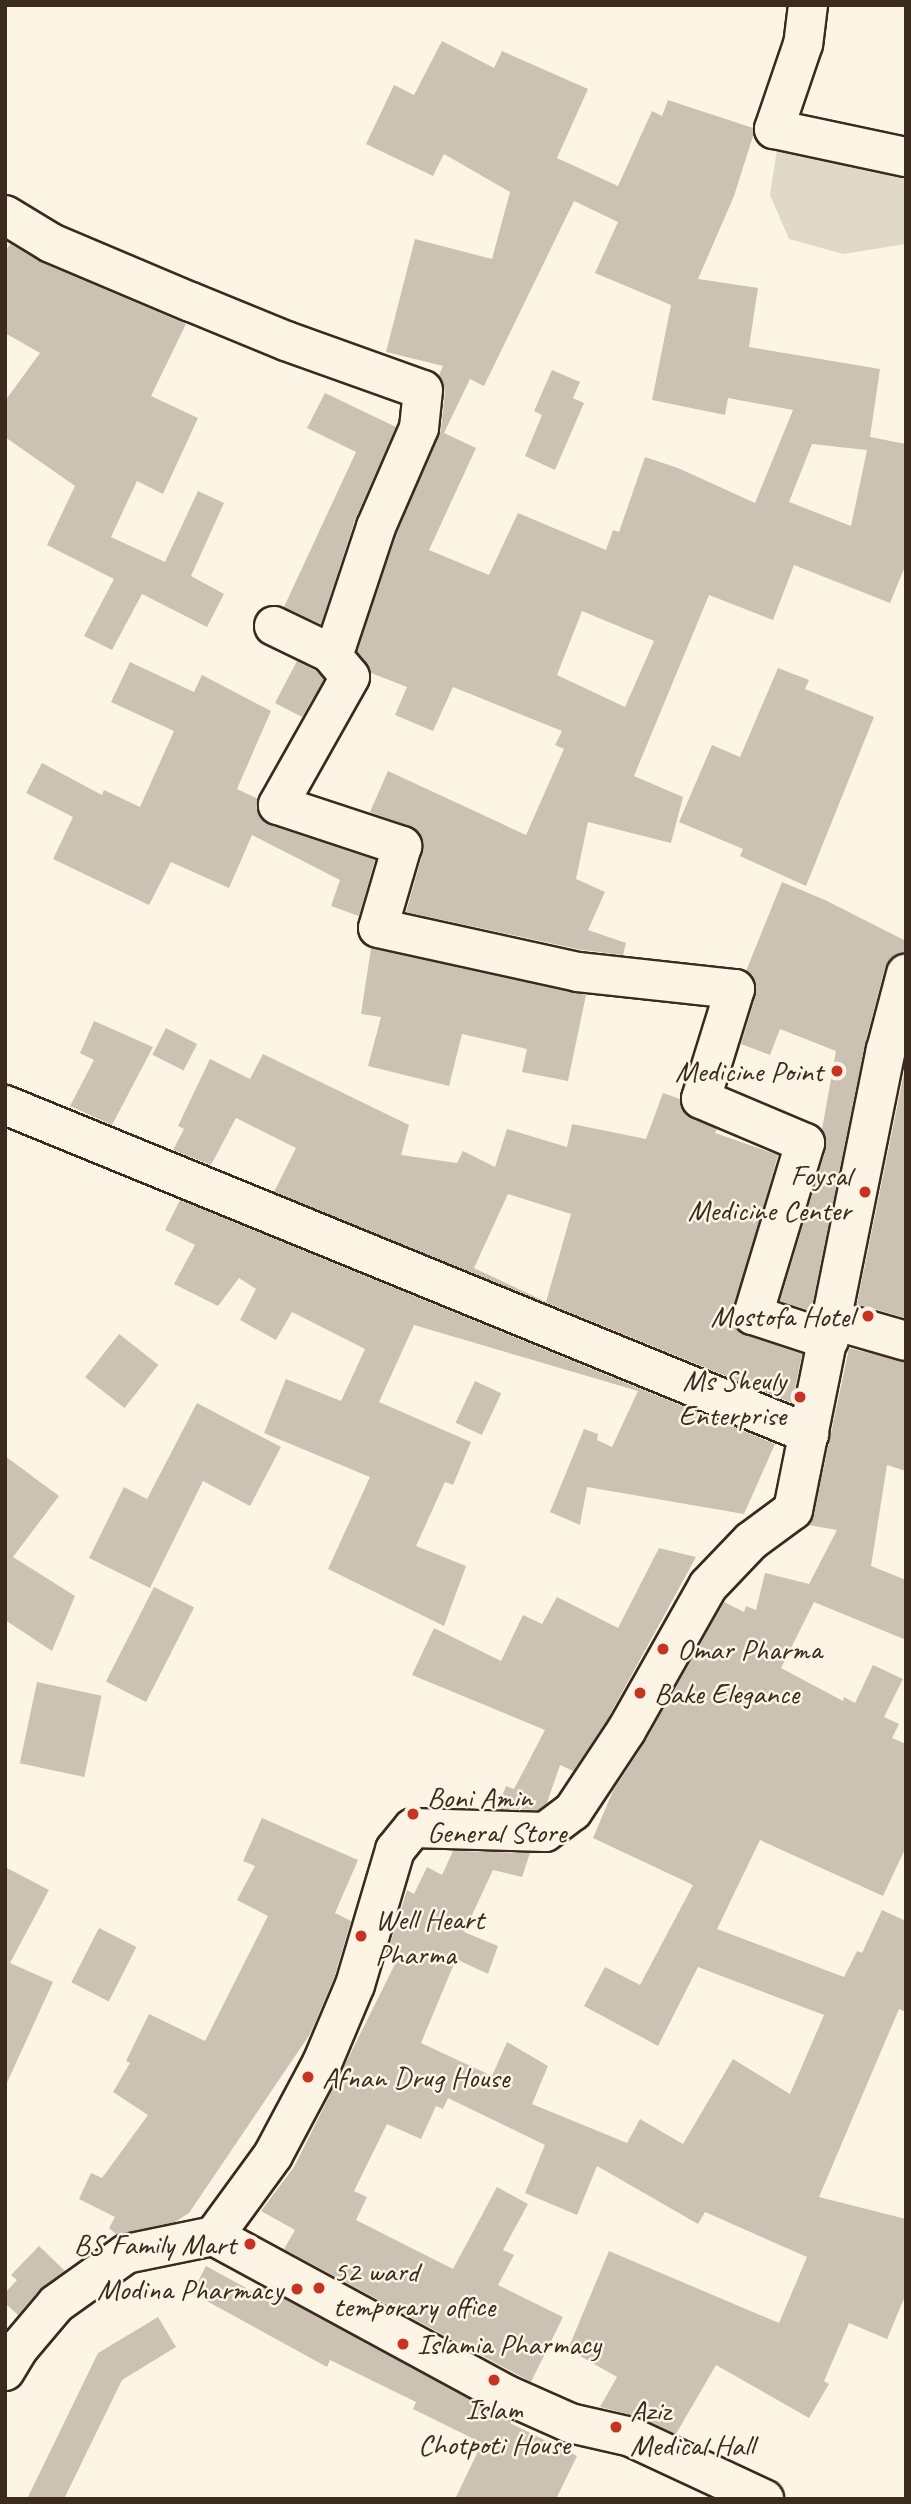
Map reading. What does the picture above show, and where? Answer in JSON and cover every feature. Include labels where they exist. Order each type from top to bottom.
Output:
[{"type":"street","points":[[808,5],[803,44],[774,129],[906,157]]},
{"type":"street","points":[[5,215],[51,243],[89,259],[286,341],[423,390],[419,428],[376,527],[337,644],[330,653]]},
{"type":"street","points":[[274,626],[330,653],[350,677],[278,805],[402,846],[378,928],[578,972],[735,989],[701,1100],[805,1143],[752,1315],[906,1341]]},
{"type":"street","points":[[214,2236],[273,2155],[322,2063],[355,1985],[395,1850],[413,1828],[545,1832],[573,1811],[626,1731],[708,1586],[751,1541],[793,1510],[886,1050],[906,974]]},
{"type":"street","points":[[5,1105],[809,1434]]},
{"type":"street","points":[[5,2371],[19,2348],[56,2304],[126,2254],[214,2236],[505,2394],[570,2423],[631,2437],[764,2499]]},
{"type":"shaded area","points":[[777,149],[906,174],[906,244],[843,254],[789,239],[770,195]]},
{"type":"building","points":[[442,41],[494,68],[502,51],[588,89],[557,158],[618,186],[652,111],[662,116],[668,100],[753,128],[753,136],[734,196],[698,279],[758,288],[749,347],[880,369],[870,437],[906,444],[906,564],[890,603],[794,565],[773,620],[709,595],[634,776],[683,797],[671,843],[588,822],[576,879],[605,892],[588,930],[626,943],[623,955],[582,950],[406,912],[423,852],[423,840],[418,831],[409,826],[370,812],[388,771],[526,835],[564,749],[555,745],[562,731],[453,687],[433,731],[395,715],[407,687],[371,673],[357,652],[396,535],[441,430],[445,392],[439,375],[443,366],[386,352],[415,239],[492,259],[510,192],[444,154],[433,176],[366,144],[394,85],[414,95]],"holes":[[[574,201],[618,222],[595,273],[671,305],[652,400],[725,415],[728,398],[793,410],[755,503],[678,468],[645,457],[619,532],[613,530],[606,550],[518,513],[489,575],[429,550],[476,448],[444,433],[470,379],[484,386]],[[812,444],[867,450],[851,526],[789,502]],[[582,611],[654,641],[625,707],[557,675]]]},
{"type":"building","points":[[10,244],[43,263],[186,324],[151,396],[198,418],[163,494],[137,481],[111,537],[165,562],[198,491],[224,503],[191,576],[224,594],[207,627],[142,594],[112,650],[84,636],[114,579],[47,545],[75,486],[5,437],[5,401],[40,353],[5,333],[5,252]]},
{"type":"building","points":[[552,370],[580,382],[573,398],[584,403],[555,470],[525,456],[542,415],[534,411]]},
{"type":"building","points":[[325,393],[396,427],[355,520],[321,624],[284,607],[356,452],[307,428]]},
{"type":"building","points":[[297,661],[316,671],[324,679],[302,717],[275,703]]},
{"type":"building","points":[[130,662],[194,692],[202,675],[271,711],[237,789],[258,799],[256,807],[260,818],[270,825],[375,860],[359,916],[331,906],[340,880],[252,835],[229,888],[171,862],[149,905],[53,859],[73,817],[26,793],[42,763],[102,795],[104,790],[140,807],[174,731],[111,702]]},
{"type":"building","points":[[778,668],[809,680],[805,689],[874,717],[806,886],[740,856],[743,849],[679,822],[712,745],[740,757]]},
{"type":"building","points":[[782,882],[825,900],[906,941],[906,953],[891,958],[885,968],[865,1044],[811,1311],[780,1301],[826,1149],[826,1138],[822,1129],[836,1051],[780,1029],[770,1055],[741,1044],[756,995],[756,982],[746,971]]},
{"type":"building","points":[[371,948],[586,995],[568,1081],[522,1072],[527,1049],[462,1034],[449,1086],[368,1066],[381,1017],[361,1014]]},
{"type":"building","points":[[94,1021],[153,1047],[112,1125],[70,1106],[94,1060],[80,1053]]},
{"type":"building","points":[[166,1028],[197,1044],[184,1071],[152,1055]]},
{"type":"building","points":[[263,1054],[409,1125],[401,1155],[457,1163],[463,1151],[495,1167],[507,1129],[567,1147],[572,1124],[646,1139],[663,1093],[680,1099],[684,1113],[717,1129],[715,1133],[778,1155],[732,1319],[736,1329],[746,1335],[802,1354],[792,1403],[274,1192],[296,1148],[236,1118],[211,1165],[173,1150],[184,1129],[178,1126],[210,1059],[250,1079]],"holes":[[[508,1194],[571,1214],[546,1302],[474,1268]]]},
{"type":"building","points":[[906,1063],[906,1318],[857,1304]]},
{"type":"building","points":[[180,1200],[775,1444],[744,1514],[587,1487],[580,1525],[550,1512],[584,1429],[598,1434],[597,1440],[612,1447],[638,1391],[414,1325],[379,1402],[471,1442],[453,1485],[445,1482],[416,1546],[466,1566],[444,1626],[328,1569],[370,1477],[264,1433],[286,1379],[341,1401],[365,1349],[292,1312],[276,1340],[240,1320],[256,1289],[239,1278],[218,1306],[174,1284],[195,1245],[165,1230]]},
{"type":"building","points":[[119,1334],[158,1365],[125,1408],[85,1377]]},
{"type":"building","points":[[849,1348],[906,1362],[906,1471],[887,1465],[871,1566],[906,1580],[906,1640],[814,1602],[781,1668],[843,1701],[844,1697],[855,1703],[873,1665],[903,1679],[884,1717],[899,1724],[892,1738],[906,1744],[906,1847],[883,1896],[760,1840],[717,1929],[844,1977],[857,1951],[862,1953],[882,1910],[906,1921],[906,2012],[899,2009],[819,2197],[906,2219],[906,2294],[887,2339],[849,2323],[824,2381],[829,2384],[809,2418],[716,2365],[676,2434],[640,2417],[600,2407],[617,2377],[568,2349],[609,2251],[779,2323],[807,2257],[705,2212],[698,2224],[597,2166],[577,2215],[525,2193],[545,2145],[448,2098],[443,2109],[436,2106],[421,2139],[387,2124],[354,2191],[367,2197],[356,2220],[453,2269],[497,2187],[528,2204],[503,2250],[514,2255],[498,2285],[563,2317],[531,2382],[284,2249],[295,2230],[261,2211],[294,2167],[397,1960],[387,1954],[407,1890],[414,1894],[427,1867],[442,1875],[453,1851],[530,1853],[522,1877],[493,1870],[464,1932],[498,1946],[488,1974],[456,1959],[421,2043],[492,2076],[507,2042],[548,2066],[532,2104],[627,2143],[640,2119],[683,2144],[733,2059],[790,2094],[824,2015],[698,1967],[658,2046],[584,2006],[605,1967],[640,1985],[693,1885],[593,1838],[613,1791],[645,1742],[724,1602],[744,1612],[746,1606],[756,1610],[765,1573],[809,1584],[837,1530],[808,1525],[814,1514]]},
{"type":"building","points":[[475,1381],[501,1393],[482,1435],[456,1423]]},
{"type":"building","points":[[197,1403],[281,1447],[250,1506],[203,1481],[150,1588],[89,1558],[124,1487],[147,1499]]},
{"type":"building","points":[[5,1456],[59,1496],[13,1557],[75,1596],[52,1651],[5,1620]]},
{"type":"building","points":[[659,1548],[696,1557],[607,1720],[573,1771],[560,1765],[547,1803],[538,1810],[497,1809],[506,1786],[514,1789],[545,1730],[412,1675],[434,1628],[501,1661],[523,1615],[542,1624],[557,1597],[618,1628]]},
{"type":"building","points":[[154,1587],[194,1607],[146,1702],[106,1681]]},
{"type":"building","points":[[37,1682],[102,1696],[84,1777],[20,1763]]},
{"type":"building","points":[[262,1818],[358,1860],[335,1913],[351,1921],[334,1978],[310,2034],[189,2213],[175,2222],[117,2235],[109,2228],[115,2217],[79,2199],[91,2173],[102,2178],[148,2115],[113,2092],[130,2063],[126,2061],[149,2014],[205,2041],[268,1916],[237,1900],[255,1866],[243,1861]]},
{"type":"building","points":[[5,1867],[49,1890],[10,1963],[53,1982],[5,2087]]},
{"type":"building","points":[[99,1928],[136,1947],[109,2001],[71,1982]]},
{"type":"building","points":[[39,2246],[65,2271],[39,2290],[18,2315],[5,2303],[5,2293],[17,2280],[11,2275]]},
{"type":"building","points":[[206,2266],[259,2295],[263,2287],[511,2421],[510,2423],[577,2456],[556,2499],[455,2499],[482,2443],[413,2409],[416,2402],[330,2360],[327,2367],[192,2293]]},
{"type":"building","points":[[158,2317],[176,2347],[122,2380],[64,2499],[27,2499],[98,2353]]},
{"type":"place","name":"Medicine Point","points":[[837,1071]]},
{"type":"place","name":"Foysal Medicine Center","points":[[865,1192]]},
{"type":"place","name":"Mostofa Hotel","points":[[868,1316]]},
{"type":"place","name":"Ms Sheuly Enterprise","points":[[800,1397]]},
{"type":"place","name":"Omar Pharma","points":[[663,1649]]},
{"type":"place","name":"Bake Elegance","points":[[640,1693]]},
{"type":"place","name":"Boni Amin General Store","points":[[413,1814]]},
{"type":"place","name":"Well Heart Pharma","points":[[361,1936]]},
{"type":"place","name":"Afnan Drug House","points":[[308,2077]]},
{"type":"place","name":"BS Family Mart","points":[[250,2244]]},
{"type":"place","name":"52 ward temporary office","points":[[319,2288]]},
{"type":"place","name":"Modina Pharmacy","points":[[297,2289]]},
{"type":"place","name":"Islamia Pharmacy","points":[[403,2344]]},
{"type":"place","name":"Islam Chotpoti House","points":[[494,2380]]},
{"type":"place","name":"Aziz Medical Hall","points":[[616,2427]]}]
